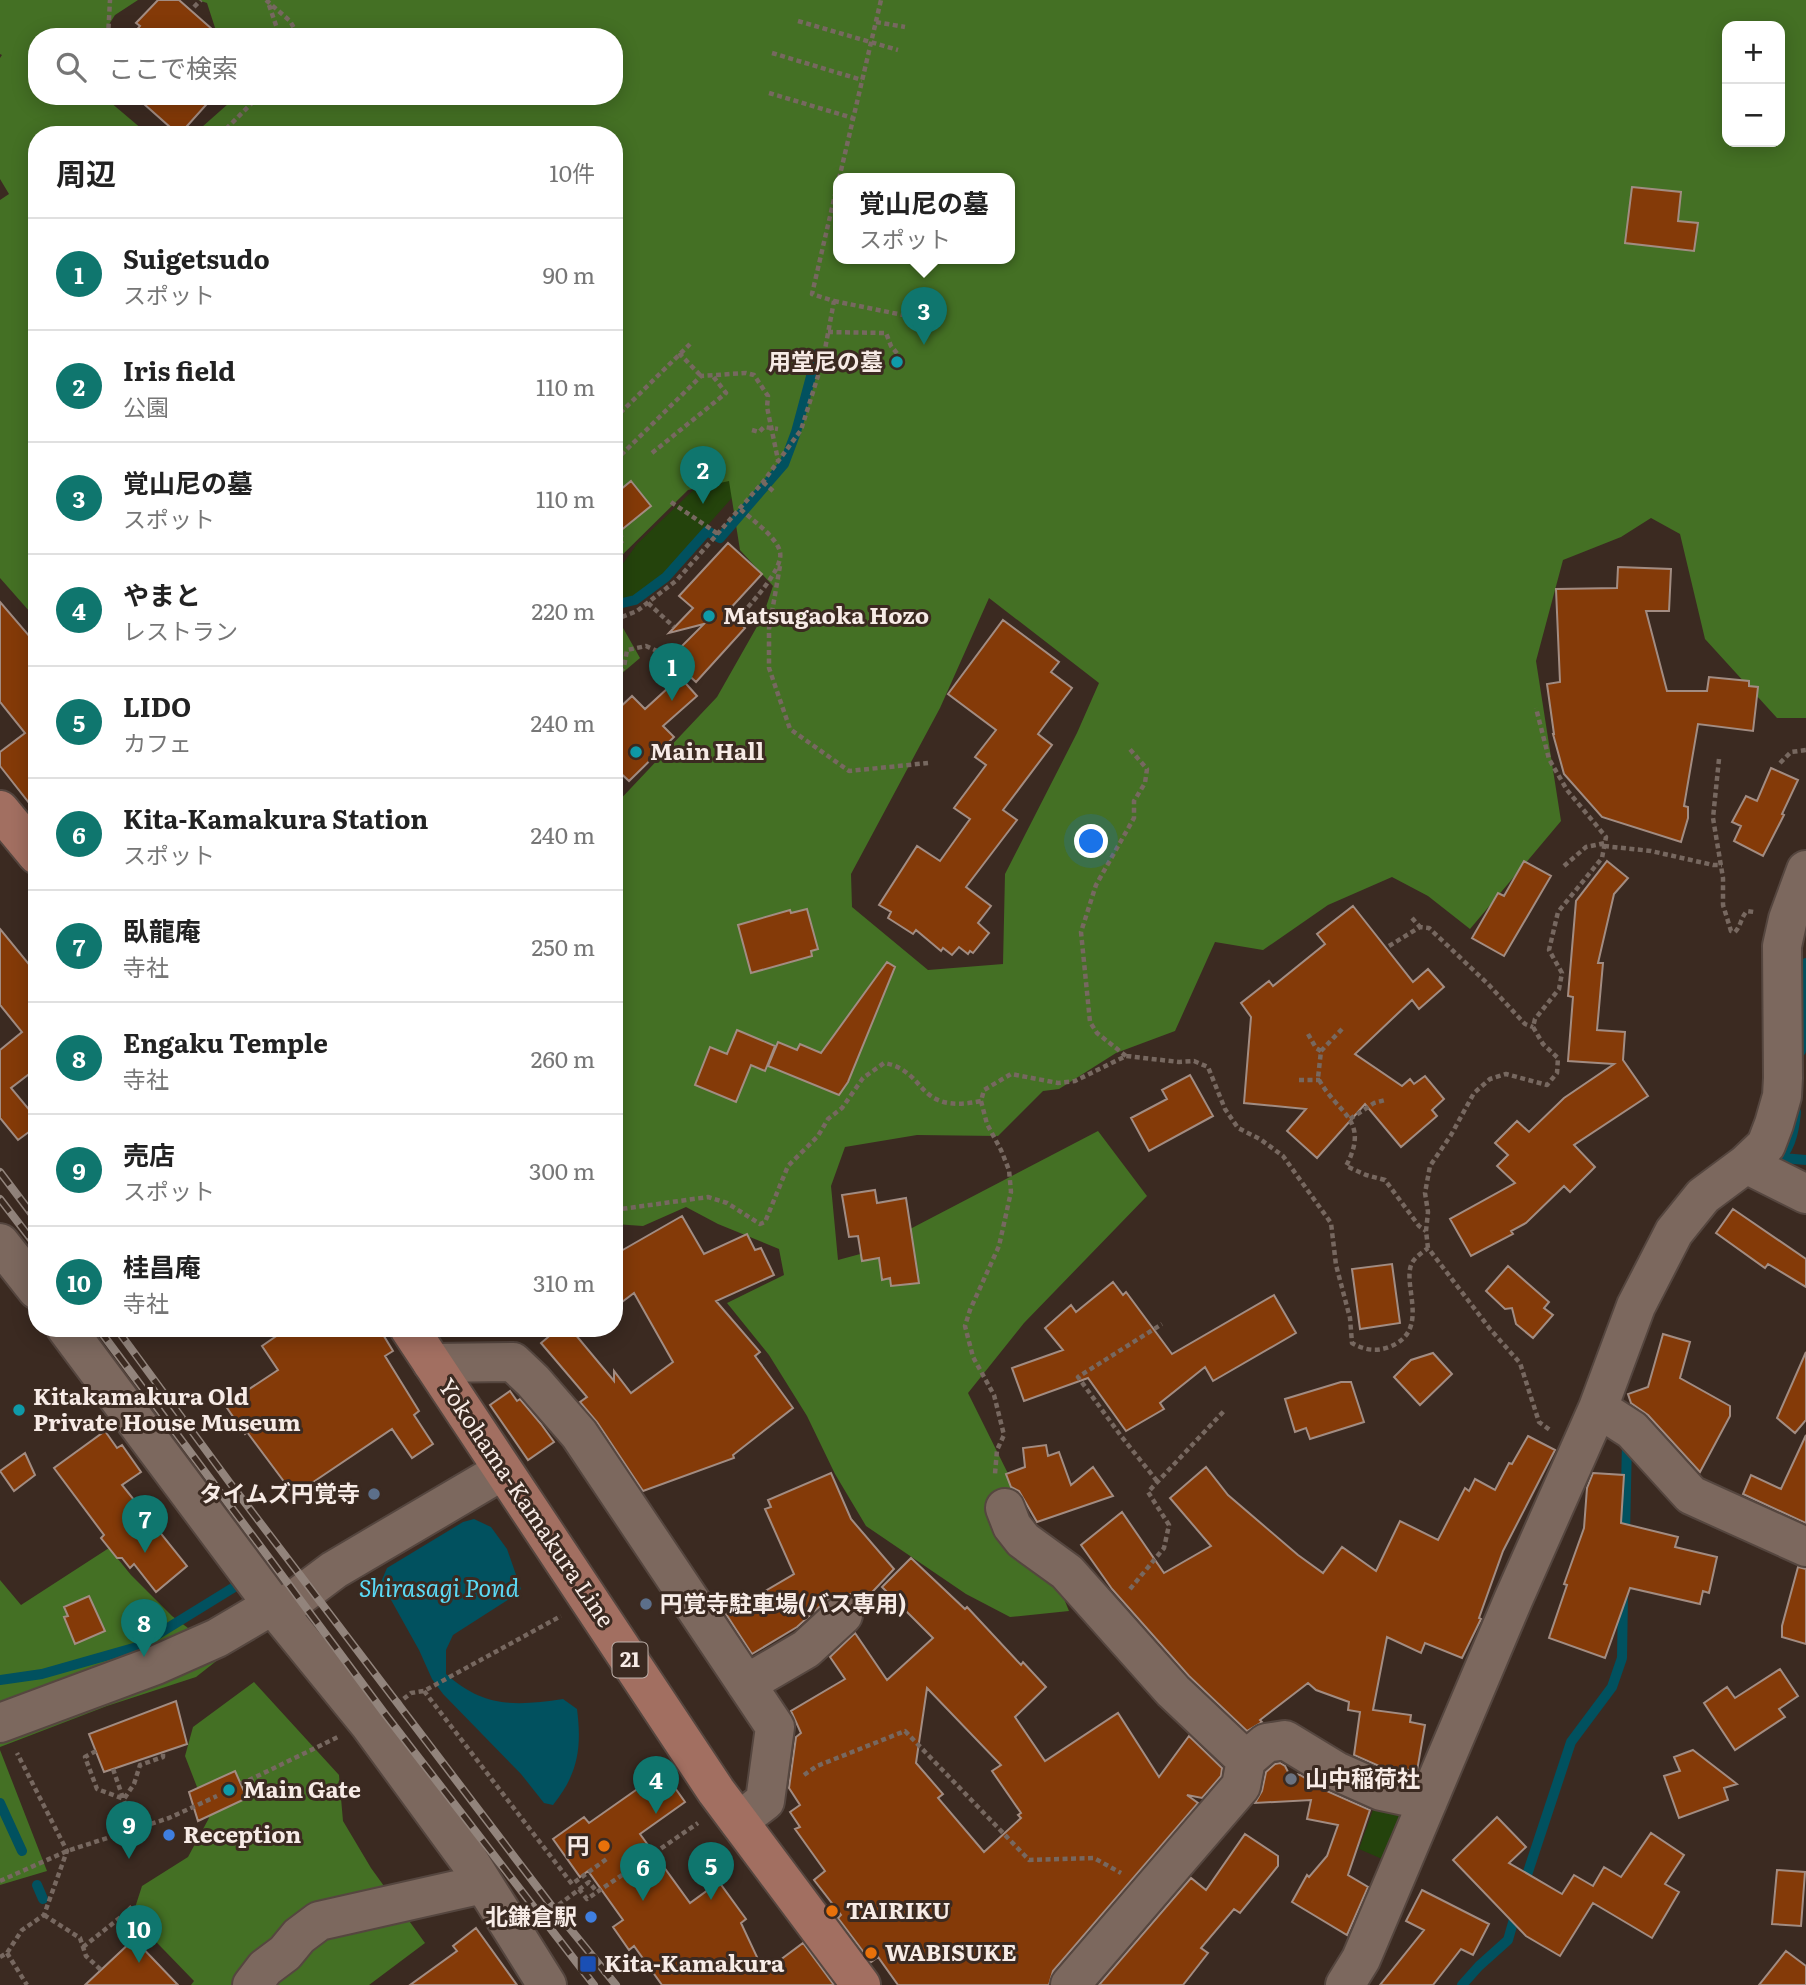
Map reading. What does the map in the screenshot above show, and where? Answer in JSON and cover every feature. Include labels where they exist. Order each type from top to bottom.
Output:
[{"type":"main road","points":[[0,810],[28,844]]},
{"type":"main road","name":"Yokohama-Kamakura Line","points":[[415,1337],[502,1471],[737,1813],[861,1985]]},
{"type":"street","points":[[1345,1985],[1361,1959],[1578,1449],[1598,1408],[1636,1306],[1674,1232],[1703,1196],[1746,1164],[1766,1145],[1782,1096],[1782,946],[1787,919],[1806,870]]},
{"type":"street","points":[[1746,1164],[1806,1194]]},
{"type":"street","points":[[0,1243],[28,1279]]},
{"type":"street","points":[[73,1337],[276,1608],[370,1725],[468,1859],[547,1985]]},
{"type":"street","points":[[432,1363],[513,1362],[579,1434],[775,1727],[737,1813]]},
{"type":"street","points":[[1598,1408],[1632,1430],[1691,1495],[1806,1547]]},
{"type":"street","points":[[1,1722],[156,1664],[276,1608],[334,1570],[502,1471]]},
{"type":"street","points":[[1005,1508],[1012,1526],[1023,1540],[1066,1572],[1174,1691],[1246,1760]]},
{"type":"street","points":[[746,1684],[806,1649],[843,1615]]},
{"type":"street","points":[[1070,1985],[1241,1786],[1246,1760],[1266,1742],[1285,1740],[1336,1771],[1381,1791],[1428,1801]]},
{"type":"street","points":[[251,1985],[299,1936],[319,1921],[483,1884]]},
{"type":"path","points":[[108,28],[110,0]]},
{"type":"path","points":[[194,7],[201,0]]},
{"type":"path","points":[[841,173],[881,0]]},
{"type":"path","points":[[267,1],[278,28]]},
{"type":"path","points":[[267,1],[290,21],[294,28]]},
{"type":"path","points":[[798,20],[898,50]]},
{"type":"path","points":[[876,22],[905,27]]},
{"type":"path","points":[[772,53],[862,80]]},
{"type":"path","points":[[769,93],[853,118]]},
{"type":"path","points":[[229,126],[250,105]]},
{"type":"path","points":[[833,205],[812,294],[903,315]]},
{"type":"path","points":[[623,616],[637,611],[677,580],[763,482],[801,430],[823,360],[834,301]]},
{"type":"path","points":[[828,332],[886,333],[891,346],[900,357]]},
{"type":"path","points":[[623,410],[690,344]]},
{"type":"path","points":[[679,353],[701,376]]},
{"type":"path","points":[[623,453],[701,376],[746,373],[754,376],[768,396],[767,407],[775,430],[778,461]]},
{"type":"path","points":[[652,453],[726,393],[712,375]]},
{"type":"path","points":[[752,430],[759,432],[764,427],[775,430]]},
{"type":"path","points":[[763,482],[773,491]]},
{"type":"path","points":[[671,502],[718,534]]},
{"type":"path","points":[[739,508],[767,533],[780,551],[769,629],[769,668],[790,729],[849,771],[928,763]]},
{"type":"path","points":[[737,620],[780,566]]},
{"type":"path","points":[[648,603],[674,628]]},
{"type":"path","points":[[623,668],[627,650],[646,646],[668,656]]},
{"type":"path","points":[[1533,1027],[1535,1019],[1559,989],[1562,972],[1549,950],[1558,912],[1602,858],[1606,837],[1567,790],[1549,759],[1536,708]]},
{"type":"path","points":[[1128,747],[1147,769],[1145,783],[1134,801],[1134,818],[1096,885],[1080,938],[1090,1022],[1097,1033],[1126,1056],[1194,1061],[1208,1067],[1225,1108],[1238,1128],[1260,1139],[1283,1156],[1331,1223],[1331,1239],[1352,1343],[1361,1349],[1386,1349],[1398,1343],[1406,1334],[1414,1307],[1409,1273],[1412,1262],[1428,1248]]},
{"type":"path","points":[[1780,763],[1790,752],[1806,750]]},
{"type":"path","points":[[1719,759],[1713,818],[1722,865],[1723,905],[1731,931],[1735,932],[1739,928],[1743,914],[1747,911],[1754,911],[1756,916]]},
{"type":"path","points":[[1564,866],[1586,847],[1605,845],[1722,865]]},
{"type":"path","points":[[1412,918],[1420,927]]},
{"type":"path","points":[[1389,946],[1420,927],[1429,928],[1498,994],[1525,1024],[1533,1027],[1543,1044],[1558,1058],[1557,1073],[1546,1085],[1506,1074],[1490,1079],[1474,1093],[1430,1166],[1425,1193],[1428,1212],[1426,1231],[1428,1248],[1490,1329],[1520,1363],[1539,1422],[1578,1449]]},
{"type":"path","points":[[1342,1029],[1321,1051],[1320,1080],[1355,1126],[1353,1154],[1346,1166],[1385,1180],[1419,1226],[1426,1231]]},
{"type":"path","points":[[1308,1034],[1316,1048],[1321,1051]]},
{"type":"path","points":[[1005,1508],[996,1485],[995,1473],[997,1450],[1004,1435],[994,1395],[973,1357],[965,1326],[999,1246],[1011,1192],[1009,1170],[987,1124],[981,1101],[985,1090],[1011,1074],[1058,1083],[1075,1081],[1126,1056]]},
{"type":"path","points":[[623,1209],[708,1197],[727,1203],[761,1224],[765,1222],[788,1166],[818,1136],[828,1119],[842,1108],[863,1078],[884,1063],[898,1066],[928,1095],[943,1103],[961,1105],[981,1101]]},
{"type":"path","points":[[1299,1080],[1320,1080]]},
{"type":"path","points":[[1350,1119],[1374,1103],[1385,1100]]},
{"type":"path","points":[[1158,1482],[1078,1377],[1162,1324]]},
{"type":"path","points":[[1102,1612],[1136,1584],[1164,1548],[1169,1525],[1148,1492],[1224,1411]]},
{"type":"path","points":[[565,1614],[424,1691],[572,1884],[608,1858]]},
{"type":"path","points":[[0,1957],[7,1953],[22,1930],[44,1915],[67,1851],[1,1722]]},
{"type":"path","points":[[647,1858],[737,1813],[817,1766],[905,1731],[1029,1860],[1094,1858],[1152,1891]]},
{"type":"path","points":[[241,1784],[322,1744]]},
{"type":"path","points":[[96,1751],[85,1756],[97,1789],[124,1799]]},
{"type":"path","points":[[124,1799],[134,1784],[140,1765],[163,1756],[163,1752]]},
{"type":"path","points":[[113,1769],[134,1830]]},
{"type":"path","points":[[0,1881],[67,1851],[169,1818],[217,1796]]},
{"type":"path","points":[[579,1889],[587,1899],[625,1873]]},
{"type":"path","points":[[516,1937],[589,1882],[597,1892]]},
{"type":"path","points":[[83,1947],[131,1909],[127,1905]]},
{"type":"path","points":[[44,1915],[80,1938],[86,1956],[101,1970]]},
{"type":"path","points":[[7,1953],[27,1985]]},
{"type":"green space","points":[[0,0],[138,0],[115,15],[107,28],[28,28],[28,105],[114,105],[138,126],[28,126],[28,610],[0,578],[0,200],[9,194],[0,179]]},
{"type":"green space","points":[[198,0],[1806,0],[1806,718],[1777,718],[1705,639],[1680,534],[1651,518],[1621,537],[1563,560],[1536,661],[1561,821],[1470,929],[1428,896],[1392,877],[1328,905],[1263,950],[1215,942],[1175,1031],[1116,1053],[1059,1089],[1043,1091],[998,1136],[917,1135],[845,1147],[831,1186],[838,1260],[864,1253],[1098,1131],[1147,1196],[1024,1323],[968,1393],[1037,1532],[1069,1611],[1010,1617],[966,1594],[866,1526],[835,1474],[807,1416],[769,1355],[727,1303],[784,1275],[779,1249],[718,1224],[686,1207],[643,1226],[623,1225],[623,796],[717,697],[763,616],[773,586],[740,550],[729,481],[688,490],[623,554],[623,126],[203,126],[227,105],[623,105],[623,28],[215,28],[207,3]],"holes":[[[989,598],[1099,683],[1077,733],[1005,874],[1003,964],[928,970],[852,907],[851,874],[940,708]]]},
{"type":"green space","points":[[734,451],[763,463],[666,572],[633,597],[623,599],[623,563],[637,544]]},
{"type":"green space","points":[[623,628],[640,658],[623,672]]},
{"type":"green space","points":[[109,1548],[131,1575],[172,1616],[224,1655],[196,1677],[107,1706],[0,1747],[0,1580],[21,1605]]},
{"type":"green space","points":[[254,1682],[339,1775],[343,1821],[371,1868],[425,1943],[369,1985],[191,1985],[194,1981],[132,1917],[142,1886],[188,1857],[209,1818],[185,1756],[193,1727]]},
{"type":"green space","points":[[0,1750],[47,1871],[0,1885]]},
{"type":"green space","points":[[1378,1796],[1411,1802],[1389,1862],[1359,1849]]},
{"type":"water","name":"Shirasagi Pond","points":[[474,1519],[491,1527],[507,1549],[521,1589],[453,1635],[446,1650],[446,1674],[460,1685],[487,1699],[530,1703],[563,1699],[577,1709],[579,1736],[576,1760],[568,1782],[553,1805],[544,1803],[521,1774],[443,1694],[432,1679],[381,1582],[387,1568],[463,1522]]},
{"type":"building","points":[[158,0],[179,0],[211,28],[138,28],[140,26],[136,23]]},
{"type":"building","points":[[145,105],[206,105],[187,126],[169,126]]},
{"type":"building","points":[[1632,187],[1681,192],[1678,221],[1698,223],[1694,251],[1625,243]]},
{"type":"building","points":[[631,481],[651,506],[623,529],[623,488]]},
{"type":"building","name":"Matsugaoka Hozo","points":[[728,543],[762,574],[727,612],[745,628],[696,682],[670,658],[704,624],[669,633],[693,608],[679,596]]},
{"type":"building","points":[[1618,567],[1671,569],[1669,611],[1646,611],[1667,691],[1707,691],[1709,677],[1749,681],[1749,686],[1758,687],[1753,731],[1698,724],[1684,806],[1688,807],[1688,818],[1681,842],[1602,817],[1564,774],[1553,734],[1547,684],[1560,682],[1556,589],[1617,588]]},
{"type":"building","points":[[0,602],[28,635],[28,802],[0,766],[0,752],[25,733],[0,702]]},
{"type":"building","points":[[1003,620],[1059,662],[1051,672],[1072,688],[1038,734],[1052,745],[1003,810],[1017,820],[966,887],[991,906],[978,923],[989,933],[973,953],[970,951],[968,954],[959,947],[952,955],[943,948],[941,951],[916,930],[913,934],[888,918],[891,912],[879,905],[917,846],[940,861],[970,819],[954,808],[986,765],[975,757],[996,730],[948,694]]},
{"type":"building","name":"Main Hall","points":[[680,677],[697,696],[663,726],[674,737],[629,781],[623,775],[623,704],[632,696],[645,709]]},
{"type":"building","points":[[1771,768],[1798,780],[1763,856],[1734,841],[1741,826],[1732,822],[1746,796],[1757,801]]},
{"type":"building","points":[[1524,861],[1551,876],[1504,956],[1472,938],[1498,893],[1504,896]]},
{"type":"building","points":[[1607,861],[1628,878],[1614,894],[1598,963],[1603,963],[1597,1030],[1625,1032],[1623,1060],[1648,1096],[1574,1145],[1595,1167],[1570,1192],[1564,1186],[1526,1223],[1511,1231],[1513,1234],[1471,1256],[1450,1219],[1515,1183],[1497,1166],[1508,1155],[1495,1143],[1517,1121],[1529,1132],[1564,1098],[1614,1064],[1568,1061],[1573,997],[1568,996],[1576,901]]},
{"type":"building","points":[[1353,906],[1413,982],[1428,969],[1444,987],[1419,1009],[1412,1000],[1355,1054],[1402,1086],[1410,1079],[1414,1084],[1425,1076],[1444,1099],[1432,1110],[1437,1116],[1401,1147],[1365,1104],[1317,1158],[1287,1131],[1306,1109],[1244,1103],[1251,1017],[1241,1003],[1269,981],[1273,986],[1325,944],[1317,934]]},
{"type":"building","points":[[807,909],[818,949],[811,951],[812,956],[751,973],[738,925],[790,910],[791,913]]},
{"type":"building","points":[[0,929],[28,963],[28,1075],[11,1088],[28,1108],[28,1133],[18,1140],[0,1118],[0,1050],[22,1032],[0,1005]]},
{"type":"building","points":[[887,962],[895,967],[848,1082],[839,1095],[768,1066],[778,1042],[797,1050],[800,1044],[821,1053]]},
{"type":"building","points":[[737,1030],[775,1046],[765,1071],[751,1065],[736,1102],[695,1085],[710,1047],[727,1054]]},
{"type":"building","points":[[1190,1075],[1213,1116],[1149,1151],[1131,1118],[1167,1099],[1162,1090]]},
{"type":"building","points":[[875,1190],[877,1203],[906,1198],[919,1283],[891,1286],[890,1278],[882,1280],[879,1258],[862,1261],[858,1236],[849,1237],[842,1195]]},
{"type":"building","points":[[1733,1209],[1806,1259],[1806,1287],[1768,1264],[1765,1268],[1716,1233]]},
{"type":"building","points":[[682,1216],[704,1254],[747,1234],[755,1250],[761,1248],[774,1275],[716,1301],[760,1352],[755,1356],[793,1408],[733,1455],[734,1458],[643,1491],[597,1422],[580,1402],[587,1397],[541,1343],[548,1337],[577,1337],[614,1381],[614,1371],[631,1393],[673,1362],[634,1293],[623,1301],[623,1250]]},
{"type":"building","points":[[1392,1264],[1400,1323],[1360,1329],[1352,1269]]},
{"type":"building","points":[[1508,1266],[1549,1302],[1544,1308],[1553,1315],[1533,1338],[1516,1324],[1512,1308],[1505,1309],[1486,1291]]},
{"type":"building","points":[[1113,1282],[1123,1295],[1126,1292],[1172,1354],[1274,1295],[1296,1333],[1213,1381],[1205,1367],[1160,1403],[1164,1409],[1126,1431],[1088,1378],[1024,1401],[1012,1368],[1063,1350],[1045,1328],[1071,1305],[1076,1312]]},
{"type":"building","points":[[1663,1334],[1690,1342],[1680,1378],[1730,1406],[1730,1416],[1700,1472],[1648,1415],[1631,1403],[1628,1394],[1648,1387]]},
{"type":"building","points":[[275,1337],[384,1337],[393,1351],[385,1356],[419,1411],[414,1415],[433,1444],[412,1458],[392,1429],[294,1495],[225,1405],[278,1370],[262,1346]]},
{"type":"building","points":[[1806,1352],[1806,1420],[1795,1433],[1777,1418]]},
{"type":"building","points":[[1433,1353],[1452,1374],[1420,1405],[1394,1377],[1411,1360]]},
{"type":"building","points":[[1341,1382],[1351,1382],[1364,1422],[1310,1439],[1306,1428],[1295,1432],[1285,1399]]},
{"type":"building","points":[[510,1391],[517,1401],[520,1399],[554,1442],[528,1460],[490,1405]]},
{"type":"building","points":[[105,1431],[117,1448],[122,1445],[141,1472],[122,1485],[187,1566],[156,1592],[134,1564],[130,1568],[122,1558],[117,1558],[101,1538],[104,1535],[54,1468]]},
{"type":"building","points":[[1806,1435],[1806,1523],[1743,1494],[1751,1475],[1781,1489]]},
{"type":"building","points":[[1528,1436],[1555,1450],[1503,1551],[1479,1618],[1481,1619],[1462,1658],[1425,1643],[1421,1653],[1387,1637],[1373,1710],[1411,1715],[1410,1722],[1425,1725],[1417,1771],[1401,1769],[1401,1773],[1388,1770],[1354,1755],[1360,1712],[1348,1710],[1349,1702],[1316,1690],[1308,1683],[1260,1720],[1262,1722],[1247,1731],[1189,1676],[1112,1589],[1081,1545],[1122,1512],[1164,1573],[1211,1546],[1170,1498],[1206,1467],[1228,1495],[1323,1573],[1342,1547],[1376,1571],[1400,1521],[1438,1540],[1465,1488],[1469,1491],[1475,1479],[1495,1490],[1509,1463],[1512,1464]]},
{"type":"building","points":[[1046,1445],[1048,1456],[1059,1452],[1071,1485],[1093,1467],[1113,1496],[1037,1522],[1019,1491],[1011,1487],[1006,1474],[1025,1467],[1023,1448]]},
{"type":"building","points":[[25,1453],[35,1475],[14,1491],[0,1471]]},
{"type":"building","points":[[831,1473],[851,1519],[894,1569],[861,1604],[850,1594],[838,1594],[828,1599],[797,1627],[752,1654],[726,1614],[794,1574],[765,1509],[771,1507],[768,1500]]},
{"type":"building","points":[[1593,1473],[1624,1475],[1621,1523],[1678,1537],[1675,1547],[1717,1557],[1709,1593],[1703,1591],[1700,1604],[1630,1588],[1605,1658],[1549,1638],[1584,1528],[1587,1488]]},
{"type":"building","points":[[911,1558],[965,1609],[967,1607],[1021,1665],[1023,1662],[1046,1687],[1015,1717],[1045,1761],[1118,1713],[1159,1777],[1189,1736],[1222,1768],[1221,1776],[1202,1798],[1187,1795],[1198,1803],[1053,1971],[1049,1985],[898,1985],[878,1957],[871,1962],[838,1918],[841,1915],[814,1880],[825,1871],[795,1829],[800,1827],[790,1812],[800,1805],[789,1788],[796,1737],[801,1733],[791,1711],[845,1679],[830,1657],[855,1633],[887,1680],[933,1638],[882,1587]],"holes":[[[927,1688],[1001,1765],[992,1771],[1021,1813],[1018,1815],[1021,1818],[984,1852],[938,1798],[943,1794],[916,1763]]]},
{"type":"building","points":[[1798,1567],[1806,1569],[1806,1644],[1782,1637],[1782,1626]]},
{"type":"building","points":[[89,1596],[105,1631],[75,1644],[64,1617],[68,1616],[64,1607]]},
{"type":"building","points":[[1780,1669],[1798,1696],[1779,1709],[1785,1717],[1735,1750],[1704,1703],[1727,1687],[1735,1698]]},
{"type":"building","points":[[176,1701],[187,1744],[104,1772],[89,1734]]},
{"type":"building","points":[[1693,1750],[1737,1784],[1724,1788],[1728,1800],[1679,1818],[1664,1776],[1680,1771],[1674,1757]]},
{"type":"building","points":[[1280,1763],[1288,1772],[1300,1775],[1327,1791],[1370,1810],[1348,1875],[1368,1887],[1347,1935],[1292,1902],[1307,1875],[1309,1877],[1327,1856],[1338,1825],[1307,1819],[1311,1800],[1255,1803],[1262,1791],[1266,1772]]},
{"type":"building","points":[[235,1771],[247,1798],[198,1821],[189,1792]]},
{"type":"building","points":[[663,1771],[685,1802],[640,1834],[690,1903],[719,1882],[746,1919],[741,1923],[764,1972],[803,1943],[834,1985],[662,1985],[634,1946],[629,1950],[613,1927],[623,1920],[588,1871],[580,1877],[553,1839],[584,1817],[589,1823]]},
{"type":"building","points":[[1497,1817],[1526,1847],[1509,1863],[1562,1894],[1574,1875],[1593,1886],[1604,1867],[1621,1877],[1651,1833],[1684,1855],[1665,1884],[1679,1892],[1652,1938],[1593,1903],[1560,1956],[1526,1936],[1453,1860]]},
{"type":"building","points":[[1245,1834],[1278,1856],[1278,1866],[1240,1913],[1234,1909],[1201,1948],[1208,1953],[1183,1985],[1099,1985],[1191,1878],[1206,1890]]},
{"type":"building","points":[[1777,1870],[1805,1872],[1801,1926],[1772,1924]]},
{"type":"building","points":[[1422,1890],[1489,1924],[1473,1955],[1461,1949],[1433,1985],[1380,1985],[1424,1930],[1406,1921]]},
{"type":"building","points":[[476,1928],[517,1985],[410,1985],[457,1951],[453,1946]]},
{"type":"building","points":[[134,1939],[178,1985],[85,1985]]},
{"type":"building","points":[[1786,1951],[1806,1966],[1806,1985],[1759,1985]]},
{"type":"waterway","points":[[623,603],[635,600],[666,577],[707,531],[720,538],[784,464],[796,432],[817,354]]},
{"type":"waterway","points":[[1801,1051],[1806,963]]},
{"type":"waterway","points":[[1772,1166],[1783,1155],[1790,1142],[1796,1112]]},
{"type":"waterway","points":[[1783,1158],[1806,1160]]},
{"type":"waterway","points":[[1625,1535],[1627,1442]]},
{"type":"waterway","points":[[0,1680],[42,1674],[137,1647],[236,1586]]},
{"type":"waterway","points":[[1524,1884],[1571,1742],[1612,1687],[1622,1658],[1623,1596]]},
{"type":"waterway","points":[[0,1803],[22,1851]]},
{"type":"waterway","points":[[37,1885],[43,1899]]},
{"type":"waterway","points":[[1462,1985],[1508,1940],[1516,1912]]},
{"type":"railway","points":[[0,1172],[28,1209]]},
{"type":"railway","points":[[0,1199],[28,1235]]},
{"type":"railway","points":[[105,1337],[385,1714],[594,1985]]},
{"type":"railway","points":[[123,1337],[230,1483],[554,1909],[616,1985]]},
{"type":"place","name":"覚山尼の墓","points":[[924,345]]},
{"type":"place","name":"用堂尼の墓","points":[[897,362]]},
{"type":"place","name":"Iris field","points":[[703,504]]},
{"type":"place","name":"Matsugaoka Hozo","points":[[709,616]]},
{"type":"place","name":"Suigetsudo","points":[[672,701]]},
{"type":"place","name":"Main Hall","points":[[636,752]]},
{"type":"place","name":"Kitakamakura Old Private House Museum","points":[[19,1410]]},
{"type":"place","name":"タイムズ円覚寺","points":[[374,1494]]},
{"type":"place","name":"臥龍庵","points":[[145,1553]]},
{"type":"place","name":"円覚寺駐車場(バス専用)","points":[[646,1604]]},
{"type":"place","name":"Engaku Temple","points":[[144,1657]]},
{"type":"place","name":"山中稲荷社","points":[[1291,1779]]},
{"type":"place","name":"Main Gate","points":[[229,1790]]},
{"type":"place","name":"やまと","points":[[656,1814]]},
{"type":"place","name":"Reception","points":[[169,1835]]},
{"type":"place","name":"円","points":[[604,1846]]},
{"type":"place","name":"売店","points":[[129,1859]]},
{"type":"place","name":"LIDO","points":[[711,1900]]},
{"type":"place","name":"Kita-Kamakura Station","points":[[643,1901]]},
{"type":"place","name":"TAIRIKU","points":[[832,1911]]},
{"type":"place","name":"北鎌倉駅","points":[[591,1917]]},
{"type":"place","name":"WABISUKE","points":[[871,1953]]},
{"type":"place","name":"桂昌庵","points":[[139,1963]]},
{"type":"place","name":"Kita-Kamakura","points":[[588,1964]]}]
